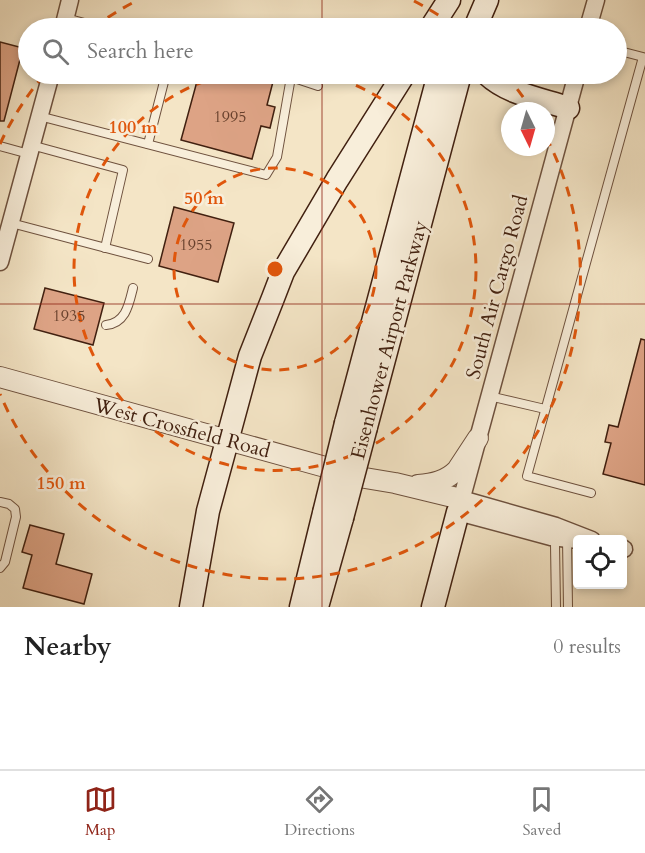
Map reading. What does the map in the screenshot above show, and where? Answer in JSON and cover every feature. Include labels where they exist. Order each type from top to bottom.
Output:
[{"type":"main road","points":[[437,18],[449,0]]},
{"type":"main road","points":[[454,18],[459,0]]},
{"type":"main road","points":[[479,18],[487,0]]},
{"type":"main road","points":[[191,607],[208,511],[250,356],[283,272],[337,180],[398,84]]},
{"type":"main road","name":"Eisenhower Airport Parkway","points":[[317,607],[333,516],[437,84]]},
{"type":"main road","name":"Eisenhower Airport Parkway","points":[[356,425],[457,84]]},
{"type":"main road","points":[[499,84],[568,108]]},
{"type":"main road","points":[[433,607],[460,506]]},
{"type":"main road","name":"Eisenhower Airport Parkway","points":[[302,607],[333,516]]},
{"type":"street","points":[[591,18],[596,0]]},
{"type":"street","points":[[0,262],[48,84]]},
{"type":"street","name":"South Air Cargo Road","points":[[460,506],[574,84]]},
{"type":"street","name":"West Crossfield Road","points":[[0,377],[365,478],[403,485],[460,506]]},
{"type":"street","points":[[403,485],[429,484],[446,479],[457,470],[478,438]]},
{"type":"street","name":"West Crossfield Road","points":[[365,478],[394,493],[460,506],[565,535]]},
{"type":"lane","points":[[67,10],[83,18]]},
{"type":"lane","points":[[591,493],[527,476],[643,57],[627,53]]},
{"type":"lane","points":[[148,144],[163,84]]},
{"type":"lane","points":[[39,116],[266,175],[277,157],[290,84]]},
{"type":"lane","points":[[312,84],[318,86]]},
{"type":"lane","points":[[0,146],[30,150],[123,170],[105,248]]},
{"type":"lane","points":[[11,223],[148,259]]},
{"type":"lane","points":[[106,325],[113,324],[127,312],[133,288]]},
{"type":"lane","points":[[489,396],[545,409]]},
{"type":"lane","points":[[0,502],[9,504],[15,509],[16,517],[2,565]]},
{"type":"lane","points":[[556,607],[565,535]]},
{"type":"lane","points":[[565,535],[568,607]]},
{"type":"building","points":[[0,42],[18,47],[18,67],[4,121],[0,121]]},
{"type":"building","points":[[196,84],[272,84],[267,105],[275,107],[270,128],[261,126],[252,159],[181,140]]},
{"type":"building","points":[[174,207],[234,223],[218,282],[159,266]]},
{"type":"building","points":[[45,288],[104,303],[93,345],[34,329]]},
{"type":"building","points":[[641,339],[645,340],[645,485],[603,474],[611,443],[605,442],[609,425],[618,427]]},
{"type":"building","points":[[30,525],[64,534],[56,564],[92,574],[84,604],[23,588],[32,555],[22,552]]}]
